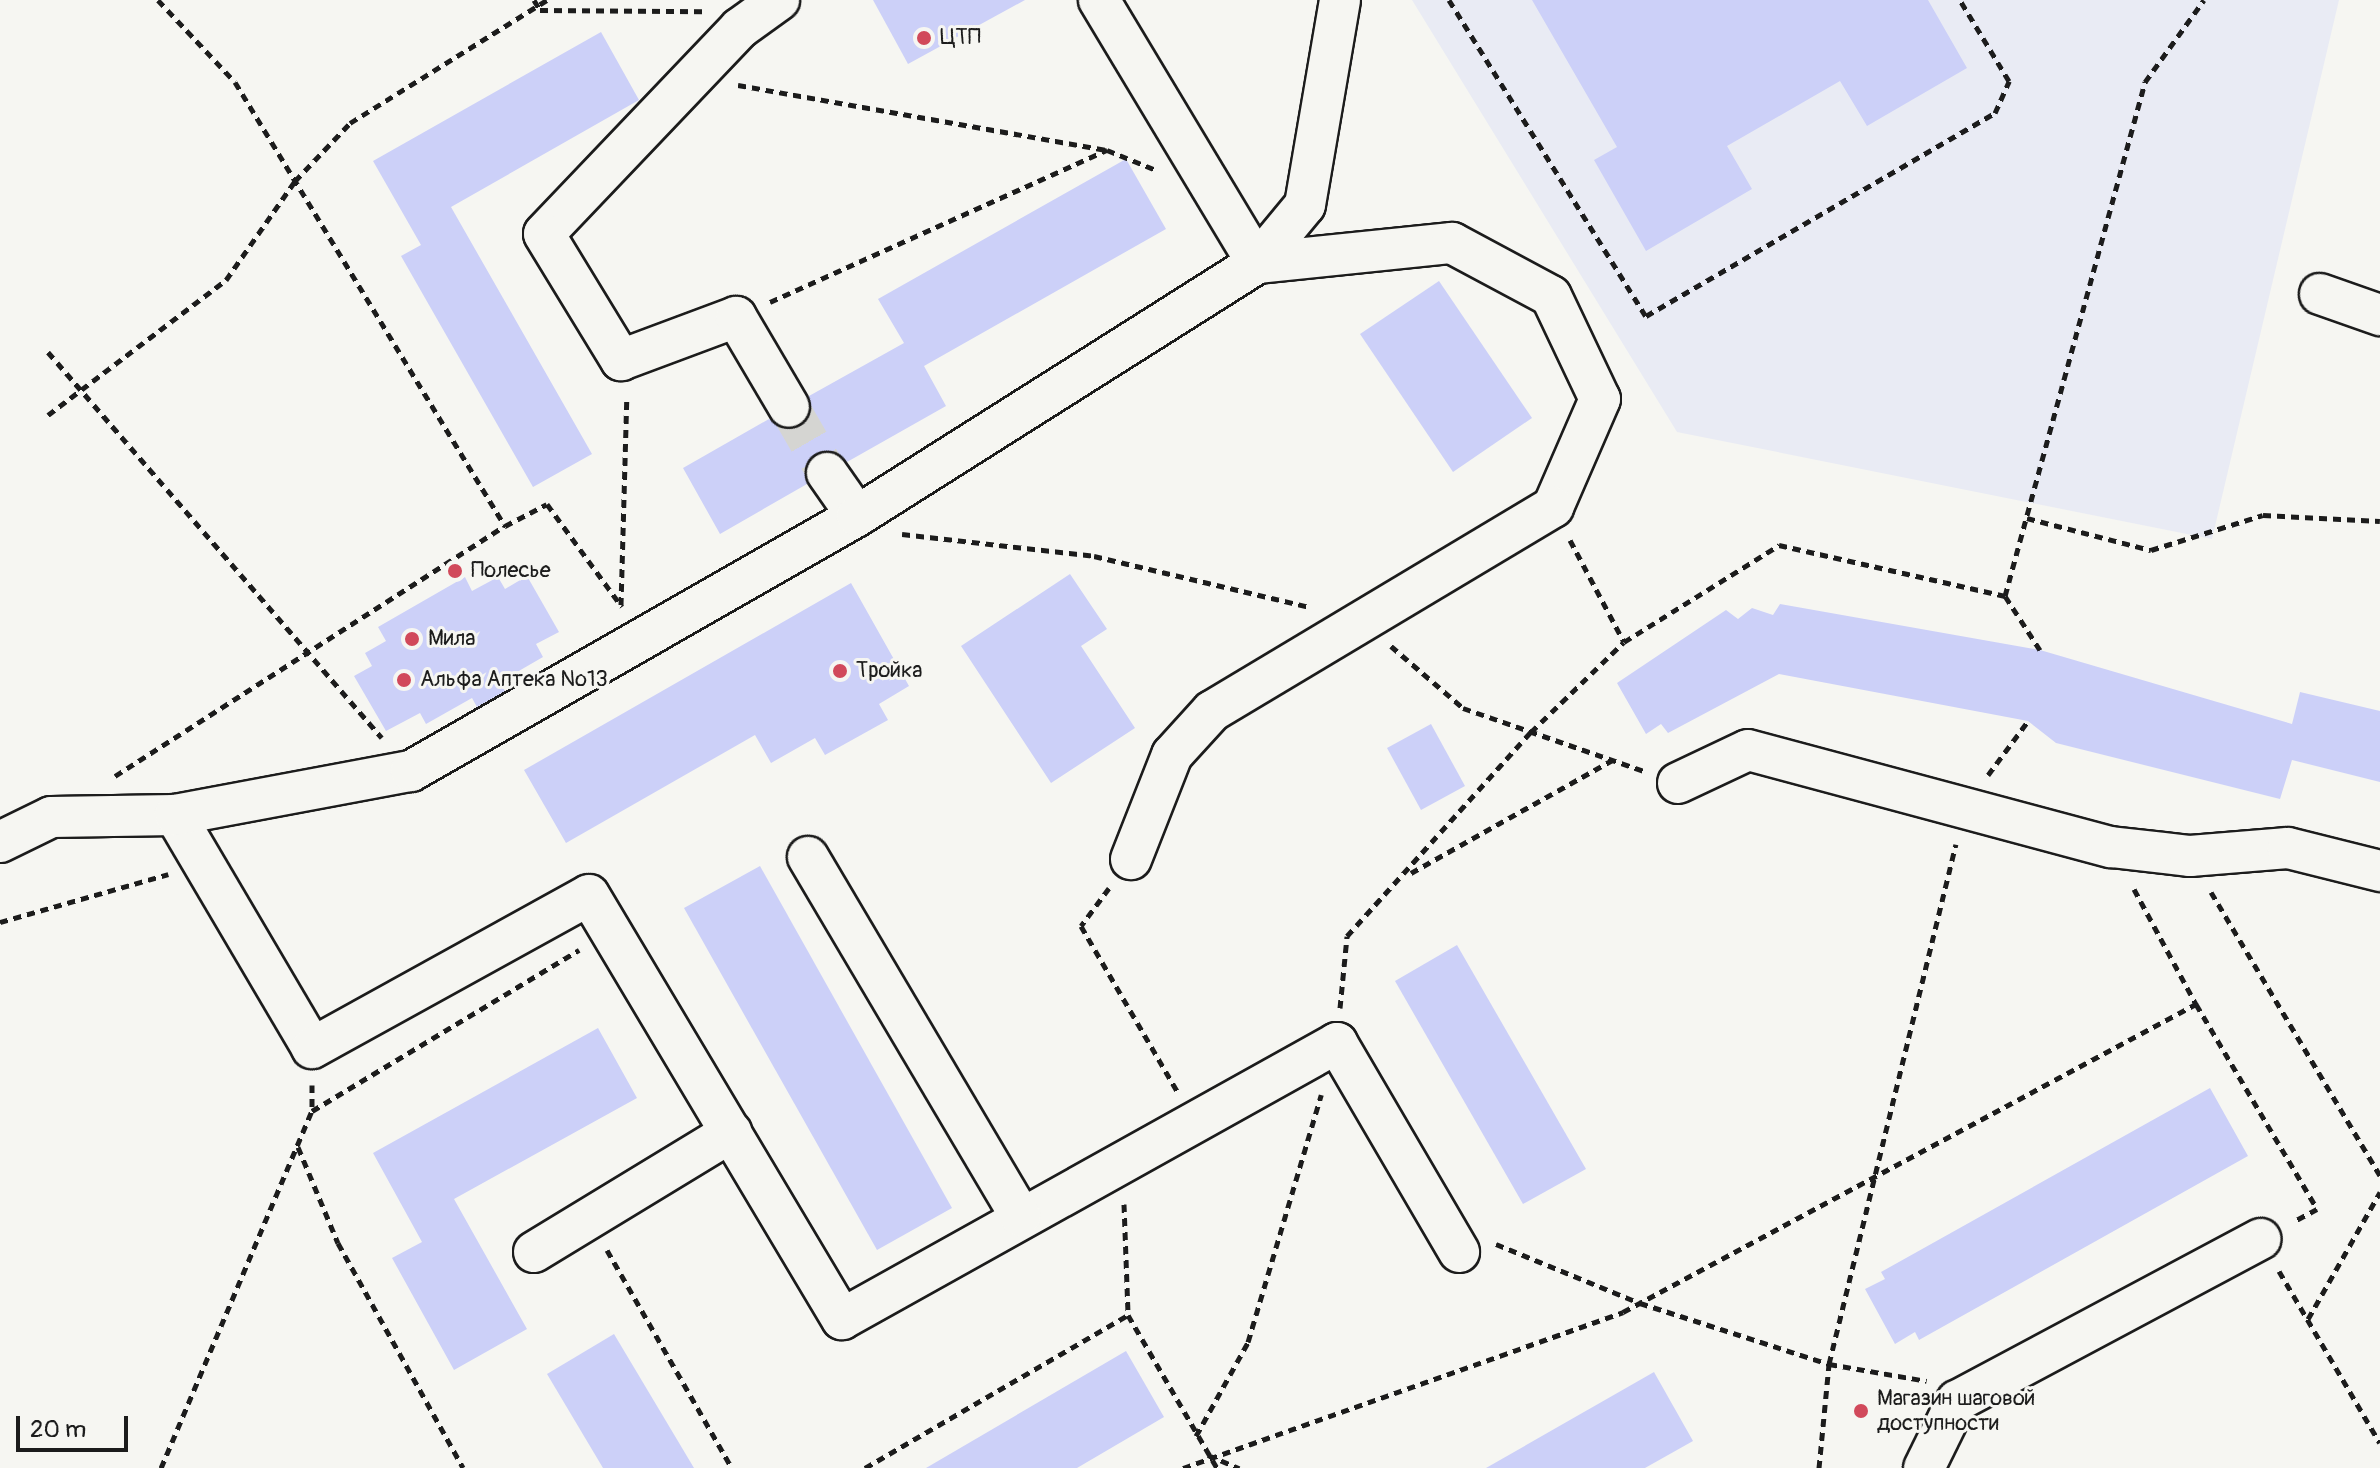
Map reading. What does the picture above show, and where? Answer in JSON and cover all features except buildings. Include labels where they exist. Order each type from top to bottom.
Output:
[{"type":"street","points":[[1099,0],[1257,263]]},
{"type":"street","points":[[0,842],[51,817],[175,815],[411,771],[857,516],[1257,263],[1305,205],[1340,0]]},
{"type":"street","points":[[770,6],[693,77],[544,234],[621,360],[736,317],[789,407]]},
{"type":"street","points":[[1131,859],[1172,755],[1212,711],[1360,618],[1553,507],[1600,399],[1551,296],[1452,243],[1257,263]]},
{"type":"street","points":[[2320,294],[2380,315]]},
{"type":"street","points":[[827,473],[857,516]]},
{"type":"street","points":[[1678,783],[1748,750],[2111,847],[2190,856],[2288,848],[2380,871]]},
{"type":"street","points":[[175,815],[312,1048],[589,895],[842,1319],[1122,1159],[1337,1043],[1459,1252]]},
{"type":"street","points":[[808,857],[1020,1216]]},
{"type":"street","points":[[534,1252],[731,1132]]},
{"type":"street","points":[[1924,1468],[1957,1401],[2260,1239]]},
{"type":"path","points":[[158,0],[235,82],[505,526]]},
{"type":"path","points":[[534,0],[540,10]]},
{"type":"path","points":[[48,415],[226,280],[295,181],[350,123],[540,10],[547,0]]},
{"type":"path","points":[[1449,0],[1646,316],[1995,113],[2009,81],[1960,0]]},
{"type":"path","points":[[2005,596],[2145,82],[2204,0]]},
{"type":"path","points":[[540,10],[770,6]]},
{"type":"path","points":[[693,77],[1107,150],[1162,173]]},
{"type":"path","points":[[736,317],[1107,150]]},
{"type":"path","points":[[48,352],[411,771]]},
{"type":"path","points":[[621,360],[629,409],[621,605]]},
{"type":"path","points":[[103,783],[505,526],[547,504],[621,605],[640,639]]},
{"type":"path","points":[[1553,507],[1624,642]]},
{"type":"path","points":[[2026,518],[2151,550],[2263,515],[2380,521]]},
{"type":"path","points":[[898,533],[1094,556],[1360,618],[1463,708],[1678,783]]},
{"type":"path","points":[[1196,1436],[1248,1342],[1337,1043],[1347,936],[1407,876],[1531,732],[1624,642],[1779,545],[2005,596],[2040,650]]},
{"type":"path","points":[[1819,1468],[1829,1364],[1878,1177],[1965,808],[2028,721]]},
{"type":"path","points":[[1407,876],[1612,760]]},
{"type":"path","points":[[2111,847],[2196,1004],[2317,1209],[2260,1239],[2380,1443]]},
{"type":"path","points":[[2190,856],[2380,1176]]},
{"type":"path","points":[[1131,859],[1081,926],[1194,1119]]},
{"type":"path","points":[[0,922],[204,862]]},
{"type":"path","points":[[161,1468],[312,1111],[611,931]]},
{"type":"path","points":[[1183,1468],[1207,1454],[1321,1423],[1640,1303],[2196,1004]]},
{"type":"path","points":[[297,1146],[338,1243],[463,1468]]},
{"type":"path","points":[[1122,1159],[1128,1315],[1217,1468]]},
{"type":"path","points":[[2307,1319],[2380,1192]]},
{"type":"path","points":[[588,1219],[732,1468]]},
{"type":"path","points":[[1459,1252],[1485,1240],[1640,1303],[1829,1364],[1927,1381],[1957,1401]]},
{"type":"path","points":[[865,1468],[1128,1315]]},
{"type":"path","points":[[1207,1454],[1239,1468]]},
{"type":"shaded area","points":[[1412,0],[2339,0],[2212,539],[1677,432]]},
{"type":"tunnel","points":[[789,407],[827,473]]},
{"type":"place","name":"ЦТП","points":[[924,38]]},
{"type":"place","name":"Полесье","points":[[455,571]]},
{"type":"place","name":"Мила","points":[[412,639]]},
{"type":"place","name":"Тройка","points":[[840,671]]},
{"type":"place","name":"Альфа Аптека №13","points":[[404,680]]},
{"type":"place","name":"Магазин шаговой доступности","points":[[1861,1411]]}]
